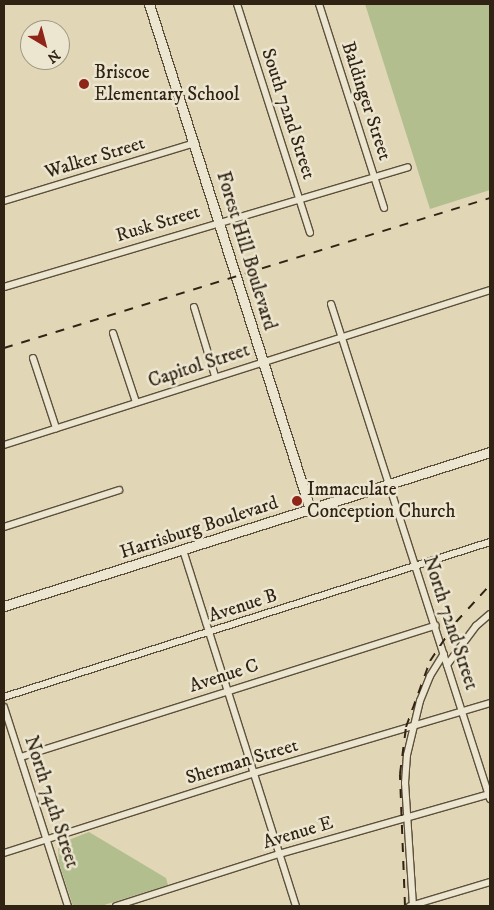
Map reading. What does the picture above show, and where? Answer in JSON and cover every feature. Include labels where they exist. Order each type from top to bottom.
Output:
[{"type":"street","name":"Forest Hill Boulevard","points":[[149,4],[221,222],[262,360],[310,510]]},
{"type":"street","name":"South 72nd Street","points":[[237,4],[310,233]]},
{"type":"street","name":"Baldinger Street","points":[[319,4],[384,208]]},
{"type":"street","name":"Walker Street","points":[[4,201],[195,143]]},
{"type":"street","name":"Rusk Street","points":[[4,287],[221,222],[300,201],[408,167]]},
{"type":"street","name":"Capitol Street","points":[[4,445],[262,360],[343,337],[490,290]]},
{"type":"street","points":[[331,304],[389,484]]},
{"type":"street","points":[[194,307],[216,376]]},
{"type":"street","points":[[113,333],[136,402]]},
{"type":"street","points":[[33,358],[56,428]]},
{"type":"street","name":"Harrisburg Boulevard","points":[[4,606],[490,452]]},
{"type":"street","name":"North 72nd Street","points":[[389,484],[490,796]]},
{"type":"street","points":[[4,527],[119,490]]},
{"type":"street","name":"Avenue B","points":[[4,697],[490,542]]},
{"type":"street","points":[[183,550],[296,906]]},
{"type":"street","points":[[447,665],[476,626],[490,614]]},
{"type":"street","name":"Avenue C","points":[[21,757],[436,625]]},
{"type":"street","points":[[444,654],[430,676],[412,726],[405,783],[411,906],[490,882]]},
{"type":"street","name":"Sherman Street","points":[[4,853],[254,773],[490,703]]},
{"type":"street","name":"North 74th Street","points":[[4,707],[49,839],[68,906]]},
{"type":"street","name":"Avenue E","points":[[116,906],[279,854],[407,816],[490,796]]},
{"type":"green space","points":[[365,4],[490,4],[490,190],[430,209]]},
{"type":"green space","points":[[89,832],[166,878],[168,885],[101,906],[73,906],[59,863],[58,847],[61,843]]},
{"type":"railway","points":[[4,348],[490,198]]},
{"type":"railway","points":[[405,906],[400,774],[406,727],[430,661],[456,622],[490,585]]},
{"type":"place","name":"Briscoe Elementary School","points":[[84,84]]},
{"type":"place","name":"Immaculate Conception Church","points":[[297,501]]}]
